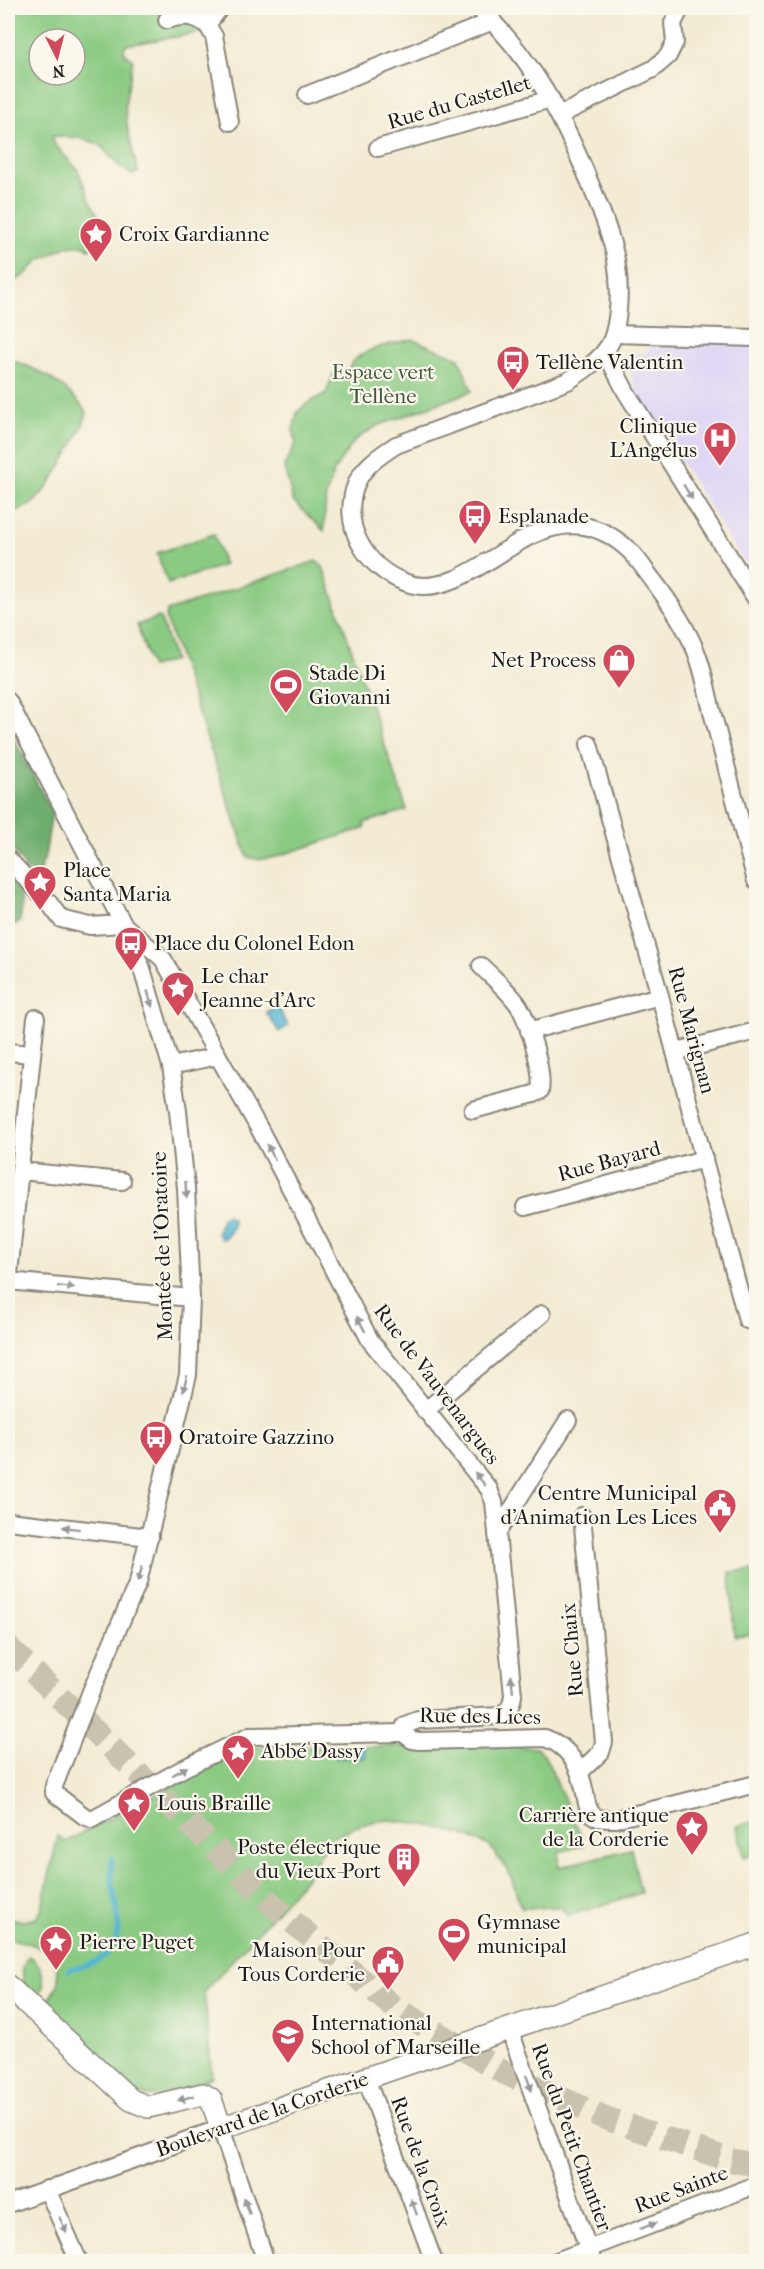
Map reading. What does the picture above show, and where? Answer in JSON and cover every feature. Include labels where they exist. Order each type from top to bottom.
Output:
[{"type":"main road","name":"Boulevard de la Corderie","points":[[220,2128],[509,2028],[755,1949]]},
{"type":"main road","points":[[8,1986],[130,2100],[148,2107],[203,2094],[210,2099],[220,2128]]},
{"type":"street","points":[[207,25],[220,8]]},
{"type":"street","points":[[478,8],[512,42],[551,99],[560,114],[596,197],[616,260],[618,303],[614,334],[605,351],[588,368],[568,381],[396,445],[371,461],[357,482],[351,508],[354,535],[365,555],[385,572],[417,586],[432,586],[462,576],[522,540],[549,527],[588,526],[603,532],[630,551],[672,605],[695,650],[756,881]]},
{"type":"street","points":[[560,114],[653,69],[668,56],[675,42],[673,23],[681,8]]},
{"type":"street","points":[[167,20],[181,16],[198,18],[207,25],[214,36],[230,122]]},
{"type":"street","points":[[307,94],[493,21]]},
{"type":"street","name":"Rue du Castellet","points":[[378,148],[551,99]]},
{"type":"street","points":[[614,334],[756,338]]},
{"type":"street","points":[[605,351],[626,392],[756,599]]},
{"type":"street","name":"Montée de l'Oratoire","points":[[8,701],[123,924],[142,969],[171,1066],[178,1111],[186,1188],[191,1298],[188,1375],[138,1582],[92,1689],[54,1786],[54,1793],[84,1816],[92,1819],[186,1767],[250,1736],[403,1733]]},
{"type":"street","name":"Rue Marignan","points":[[589,744],[660,996],[747,1320],[756,1322]]},
{"type":"street","points":[[8,859],[61,919],[90,926],[123,924]]},
{"type":"street","name":"Rue de Vauvenargues","points":[[123,924],[163,959],[218,1056],[370,1340],[489,1490],[494,1502],[512,1704],[501,1716],[418,1720],[405,1725],[403,1733]]},
{"type":"street","points":[[473,1110],[534,1094],[540,1091],[542,1081],[529,1031],[519,1006],[481,966]]},
{"type":"street","points":[[529,1031],[660,996]]},
{"type":"street","points":[[36,1018],[8,1282],[191,1298]]},
{"type":"street","points":[[675,1052],[756,1031]]},
{"type":"street","points":[[8,1052],[32,1054]]},
{"type":"street","points":[[171,1066],[218,1056]]},
{"type":"street","name":"Rue Bayard","points":[[525,1206],[704,1159]]},
{"type":"street","points":[[20,1171],[122,1182]]},
{"type":"street","points":[[425,1411],[542,1314]]},
{"type":"street","points":[[497,1533],[568,1420]]},
{"type":"street","name":"Rue Chaix","points":[[581,1771],[597,1758],[604,1742],[582,1516]]},
{"type":"street","points":[[8,1521],[150,1537]]},
{"type":"street","name":"Rue des Lices","points":[[403,1733],[412,1740],[419,1741],[545,1738],[557,1742],[581,1771],[588,1808],[598,1818],[616,1819],[756,1784]]},
{"type":"street","name":"Rue du Petit Chantier","points":[[509,2028],[591,2255]]},
{"type":"street","name":"Rue de la Croix","points":[[366,2078],[434,2262]]},
{"type":"street","points":[[220,2128],[266,2262]]},
{"type":"street","name":"Boulevard de la Corderie","points":[[8,2204],[220,2128]]},
{"type":"street","name":"Rue Sainte","points":[[554,2262],[591,2255],[756,2185]]},
{"type":"street","points":[[47,2189],[79,2262]]},
{"type":"shaded area","name":"Clinique L'Angélus","points":[[756,341],[756,581],[652,416],[636,395],[630,354],[646,353],[653,343]]},
{"type":"green space","points":[[8,8],[201,8],[217,30],[126,45],[124,48],[125,54],[133,59],[125,105],[128,131],[138,172],[132,175],[119,166],[99,144],[80,138],[52,136],[54,144],[78,170],[100,219],[98,242],[89,249],[83,245],[66,247],[38,261],[26,274],[8,286]]},
{"type":"green space","name":"Espace vert Tellène","points":[[412,339],[459,358],[472,391],[377,426],[355,440],[335,469],[326,495],[324,531],[293,501],[284,466],[296,443],[293,430],[297,413],[306,404],[326,393],[334,373],[349,368],[360,355],[376,348]]},
{"type":"green space","points":[[14,361],[55,381],[72,395],[87,413],[71,448],[46,488],[30,505],[8,513],[8,366]]},
{"type":"green space","points":[[214,534],[224,565],[168,584],[157,553]]},
{"type":"green space","name":"Stade Di Giovanni","points":[[316,561],[323,567],[407,810],[364,823],[365,828],[275,857],[254,859],[247,856],[166,619],[167,611]]},
{"type":"green space","points":[[160,617],[174,660],[151,667],[137,625]]},
{"type":"green space","points":[[8,727],[52,812],[45,857],[40,871],[34,874],[26,869],[8,842]]},
{"type":"green space","points":[[8,874],[19,891],[22,909],[19,923],[8,926]]},
{"type":"green space","points":[[756,1570],[756,1634],[734,1636],[730,1572]]},
{"type":"green space","points":[[519,1746],[536,1748],[544,1754],[585,1845],[559,1852],[559,1867],[631,1849],[641,1893],[568,1916],[561,1907],[521,1908],[510,1874],[490,1846],[461,1834],[422,1824],[388,1820],[354,1827],[331,1838],[305,1879],[204,1992],[212,2077],[184,2089],[155,2096],[136,2093],[44,2006],[58,1985],[57,1967],[49,1953],[32,1944],[8,1940],[8,1917],[23,1921],[37,1918],[41,1911],[58,1836],[65,1842],[246,1747]]},
{"type":"green space","points":[[756,1821],[756,1853],[744,1857],[737,1826]]},
{"type":"green space","points":[[29,1956],[37,1963],[42,1974],[43,1985],[39,1995],[28,1990],[23,1979],[23,1966]]},
{"type":"water","points":[[277,1006],[288,1026],[279,1032],[266,1012]]},
{"type":"water","points":[[227,1215],[233,1220],[232,1226],[229,1234],[221,1239],[217,1232],[222,1219]]},
{"type":"water","points":[[365,1747],[365,1758],[336,1758],[336,1748]]},
{"type":"waterway","points":[[68,1970],[95,1962],[108,1952],[115,1941],[118,1915],[111,1873],[112,1859]]},
{"type":"tunnel","points":[[8,1647],[274,1906],[396,2009],[503,2072],[605,2118],[730,2160],[756,2165]]},
{"type":"place","name":"Croix Gardianne","points":[[96,263]]},
{"type":"place","name":"Tellène Valentin","points":[[513,391]]},
{"type":"place","name":"Clinique L'Angélus","points":[[720,467]]},
{"type":"place","name":"Esplanade","points":[[475,545]]},
{"type":"place","name":"Net Process","points":[[619,689]]},
{"type":"place","name":"Stade Di Giovanni","points":[[286,714]]},
{"type":"place","name":"Place Santa Maria","points":[[40,911]]},
{"type":"place","name":"Place du Colonel Edon","points":[[131,972]]},
{"type":"place","name":"Le char Jeanne-d'Arc","points":[[178,1017]]},
{"type":"place","name":"Oratoire Gazzino","points":[[156,1466]]},
{"type":"place","name":"Centre Municipal d'Animation Les Lices","points":[[720,1534]]},
{"type":"place","name":"Abbé Dassy","points":[[238,1780]]},
{"type":"place","name":"Louis Braille","points":[[134,1832]]},
{"type":"place","name":"Carrière antique de la Corderie","points":[[692,1856]]},
{"type":"place","name":"Poste électrique du Vieux-Port","points":[[404,1888]]},
{"type":"place","name":"Gymnase municipal","points":[[454,1963]]},
{"type":"place","name":"Pierre Puget","points":[[56,1971]]},
{"type":"place","name":"Maison Pour Tous Corderie","points":[[388,1991]]},
{"type":"place","name":"International School of Marseille","points":[[288,2064]]}]
